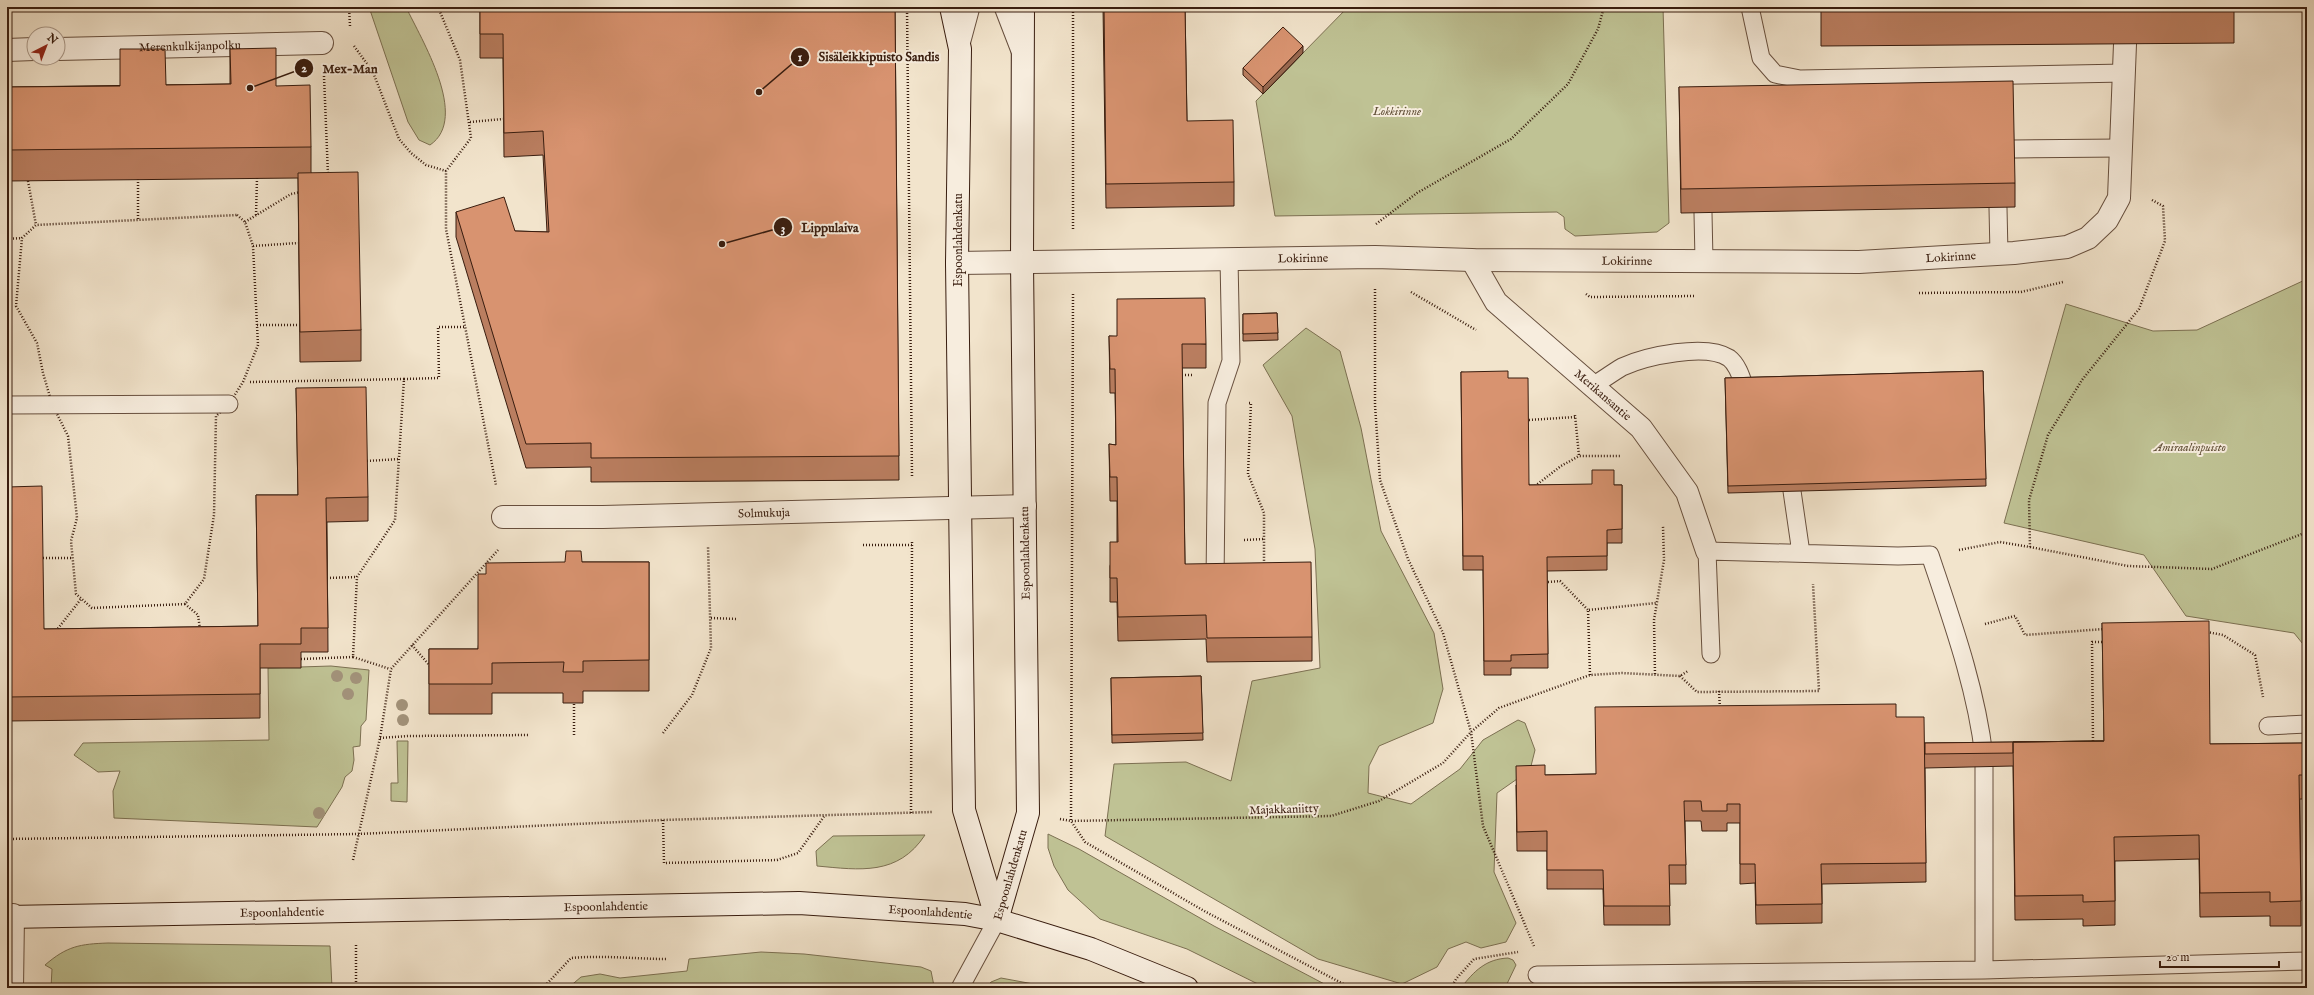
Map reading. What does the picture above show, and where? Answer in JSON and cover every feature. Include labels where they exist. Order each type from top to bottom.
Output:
[{"type":"main road","name":"Espoonlahdenkatu","points":[[951,7],[960,49],[957,263],[964,810],[997,920]]},
{"type":"main road","name":"Espoonlahdenkatu","points":[[997,920],[1028,813],[1022,262],[1023,7]]},
{"type":"main road","name":"Merenkulkijanpolku","points":[[66,49],[322,43]]},
{"type":"main road","name":"Lokirinne","points":[[957,263],[1376,257],[1472,260],[1859,262],[1999,254],[2067,247],[2088,238],[2108,220],[2119,198],[2125,44]]},
{"type":"main road","points":[[7,50],[26,49]]},
{"type":"main road","name":"Merikansantie","points":[[1472,260],[1496,302],[1550,348],[1591,387],[1641,428],[1687,492],[1707,550]]},
{"type":"main road","name":"Solmukuja","points":[[503,517],[603,517],[1025,506]]},
{"type":"main road","name":"Espoonlahdentie","points":[[9,915],[799,904],[965,914],[997,920],[1091,949],[1187,988]]},
{"type":"main road","points":[[9,915],[12,988]]},
{"type":"lane","points":[[960,49],[971,7]]},
{"type":"lane","points":[[1003,7],[1022,55]]},
{"type":"lane","points":[[1750,7],[1761,58],[1775,74],[1800,79],[2125,73]]},
{"type":"lane","points":[[2014,149],[2122,148]]},
{"type":"lane","points":[[1998,208],[1999,254]]},
{"type":"lane","points":[[1703,213],[1704,260]]},
{"type":"lane","points":[[1215,582],[1217,403],[1231,361],[1229,259]]},
{"type":"lane","points":[[1591,387],[1623,367],[1661,354],[1711,352],[1730,358],[1739,372],[1744,385]]},
{"type":"lane","points":[[7,405],[228,404]]},
{"type":"lane","points":[[1792,491],[1806,553]]},
{"type":"lane","points":[[1711,654],[1707,550],[1930,555],[1958,638],[1980,724],[1984,762],[1984,970]]},
{"type":"lane","points":[[2268,726],[2307,724]]},
{"type":"lane","points":[[960,988],[997,920]]},
{"type":"lane","points":[[1538,975],[1984,970],[2307,961]]},
{"type":"path","points":[[353,860],[380,738],[391,669],[502,545],[503,517],[446,229],[446,171],[471,138],[470,122],[460,60],[438,12],[438,7]]},
{"type":"path","points":[[907,7],[912,509],[911,814]]},
{"type":"path","points":[[1073,7],[1071,821],[1085,842],[1206,912],[1351,988]]},
{"type":"path","points":[[1376,225],[1417,193],[1511,139],[1568,84],[1598,29],[1604,7]]},
{"type":"path","points":[[328,177],[322,43],[351,42],[373,72],[399,139],[411,153],[426,164],[446,171]]},
{"type":"path","points":[[470,122],[503,119]]},
{"type":"path","points":[[256,216],[257,178]]},
{"type":"path","points":[[138,179],[138,220]]},
{"type":"path","points":[[28,180],[36,225]]},
{"type":"path","points":[[246,222],[291,194],[306,190]]},
{"type":"path","points":[[2030,547],[2029,500],[2048,435],[2082,380],[2139,309],[2165,241],[2163,206],[2150,198]]},
{"type":"path","points":[[7,239],[22,238]]},
{"type":"path","points":[[253,246],[298,243]]},
{"type":"path","points":[[1375,281],[1375,405],[1380,480],[1408,559],[1443,633],[1471,732],[1483,826],[1536,950]]},
{"type":"path","points":[[1406,290],[1441,308],[1480,333]]},
{"type":"path","points":[[258,325],[300,325]]},
{"type":"path","points":[[243,382],[439,378],[438,327],[465,327]]},
{"type":"path","points":[[352,657],[357,577],[395,520],[404,378]]},
{"type":"path","points":[[1217,403],[1251,403],[1248,474],[1264,513],[1264,570]]},
{"type":"path","points":[[1574,412],[1579,456]]},
{"type":"path","points":[[1528,420],[1575,417]]},
{"type":"path","points":[[1529,491],[1561,466],[1579,456],[1623,456],[1618,451]]},
{"type":"path","points":[[367,460],[399,459]]},
{"type":"path","points":[[1655,674],[1654,620],[1664,560],[1661,519]]},
{"type":"path","points":[[1930,555],[2000,542],[2128,566],[2212,569],[2307,532]]},
{"type":"path","points":[[663,733],[692,695],[711,648],[708,545]]},
{"type":"path","points":[[1711,654],[1680,676],[1697,692],[1819,691],[1806,553]]},
{"type":"path","points":[[43,558],[73,558]]},
{"type":"path","points":[[327,578],[357,577]]},
{"type":"path","points":[[1548,582],[1560,581],[1588,610],[1590,675]]},
{"type":"path","points":[[55,633],[81,599]]},
{"type":"path","points":[[1588,610],[1656,603]]},
{"type":"path","points":[[185,604],[198,615],[201,637]]},
{"type":"path","points":[[1982,625],[2015,616],[2025,635],[2112,629]]},
{"type":"path","points":[[711,618],[737,619]]},
{"type":"path","points":[[2204,631],[2223,635],[2255,655],[2268,726]]},
{"type":"path","points":[[2094,745],[2092,642],[2107,642]]},
{"type":"path","points":[[412,645],[432,667]]},
{"type":"path","points":[[301,659],[352,657],[391,669]]},
{"type":"path","name":"Majakkaniitty","points":[[1028,813],[1071,821],[1331,816],[1379,801],[1443,763],[1471,732],[1499,708],[1590,675],[1655,674],[1680,676]]},
{"type":"path","points":[[1719,691],[1720,712]]},
{"type":"path","points":[[574,702],[574,734]]},
{"type":"path","points":[[380,738],[408,736],[528,735]]},
{"type":"path","points":[[7,839],[358,834],[663,820],[911,814],[964,810]]},
{"type":"path","points":[[663,820],[664,864],[777,860],[798,854],[825,815]]},
{"type":"path","points":[[356,945],[356,988]]},
{"type":"path","points":[[1451,988],[1456,979],[1474,959],[1521,951]]},
{"type":"path","points":[[544,988],[571,958],[596,956],[629,959],[667,959]]},
{"type":"green space","points":[[369,7],[406,7],[431,58],[439,78],[444,98],[445,117],[441,133],[430,145],[419,140],[408,122]]},
{"type":"green space","name":"Lokkirinne","points":[[1348,7],[1663,7],[1669,223],[1657,232],[1575,236],[1565,229],[1564,217],[1557,212],[1275,216],[1256,101]]},
{"type":"green space","name":"Amiraalinpuisto","points":[[2307,279],[2307,649],[2294,633],[2186,616],[2144,555],[2004,523],[2066,304],[2153,331],[2197,330]]},
{"type":"green space","points":[[1306,328],[1340,351],[1361,428],[1381,531],[1434,633],[1443,689],[1433,723],[1379,746],[1369,766],[1368,793],[1411,804],[1460,769],[1483,740],[1518,720],[1525,723],[1535,750],[1530,770],[1497,793],[1494,872],[1516,923],[1506,942],[1481,948],[1466,942],[1448,949],[1437,967],[1402,984],[1318,959],[1105,836],[1114,764],[1186,762],[1231,781],[1252,681],[1320,668],[1315,549],[1292,416],[1263,365]]},
{"type":"green space","points":[[331,666],[369,670],[366,720],[361,726],[360,746],[353,747],[354,760],[352,771],[345,777],[342,787],[317,827],[114,818],[113,791],[120,771],[98,772],[74,755],[83,743],[269,740],[268,668]]},
{"type":"green space","points":[[397,741],[408,741],[407,802],[391,801],[391,783],[398,783]]},
{"type":"green space","points":[[1048,834],[1079,849],[1214,926],[1332,988],[1266,988],[1187,949],[1100,919],[1068,890],[1054,866],[1048,848]]},
{"type":"green space","points":[[925,835],[903,858],[890,864],[863,869],[817,866],[816,851],[833,836]]},
{"type":"green space","points":[[89,944],[330,946],[332,988],[51,988],[52,969],[45,965],[60,954],[74,947]]},
{"type":"green space","points":[[761,952],[804,954],[921,967],[931,971],[934,986],[891,988],[568,988],[581,977],[600,974],[620,978],[687,971],[689,959]]},
{"type":"green space","points":[[1508,958],[1513,960],[1516,965],[1505,988],[1461,988],[1476,971],[1487,963]]},
{"type":"green space","points":[[1001,978],[1055,988],[986,988],[991,982]]},
{"type":"building","points":[[480,7],[895,7],[899,456],[591,458],[591,443],[526,444],[456,212],[504,197],[515,231],[549,232],[543,131],[504,133],[503,34],[480,34]]},
{"type":"building","points":[[1104,7],[1185,7],[1187,121],[1233,120],[1234,182],[1106,184]]},
{"type":"building","points":[[1821,7],[2234,7],[2234,8],[1821,11]]},
{"type":"building","points":[[1283,27],[1303,46],[1263,87],[1243,68]]},
{"type":"building","points":[[276,48],[276,86],[310,85],[311,147],[7,150],[7,87],[120,86],[120,49],[165,49],[166,85],[231,84],[230,49]]},
{"type":"building","points":[[2013,81],[2015,183],[1681,189],[1679,87]]},
{"type":"building","points":[[358,172],[361,330],[300,332],[298,173]]},
{"type":"building","points":[[1205,298],[1206,344],[1182,344],[1185,564],[1311,562],[1312,637],[1207,638],[1206,615],[1118,617],[1117,578],[1110,578],[1110,542],[1118,542],[1117,477],[1110,477],[1109,444],[1116,445],[1115,369],[1110,369],[1109,336],[1117,336],[1117,299]]},
{"type":"building","points":[[1277,313],[1278,333],[1243,334],[1243,314]]},
{"type":"building","points":[[1508,371],[1508,378],[1528,378],[1529,485],[1592,484],[1592,470],[1614,470],[1614,485],[1622,485],[1622,529],[1607,530],[1607,556],[1547,557],[1548,654],[1511,655],[1511,661],[1484,661],[1483,556],[1463,556],[1461,372]]},
{"type":"building","points":[[1983,371],[1986,479],[1728,486],[1725,378]]},
{"type":"building","points":[[366,387],[368,497],[326,498],[328,628],[301,628],[301,644],[260,644],[260,694],[7,697],[7,487],[42,486],[44,629],[258,626],[256,495],[298,495],[296,388]]},
{"type":"building","points":[[566,551],[581,551],[582,562],[649,562],[649,660],[583,661],[583,672],[563,672],[564,662],[492,663],[492,684],[429,684],[429,649],[478,649],[478,574],[486,574],[486,563],[565,562]]},
{"type":"building","points":[[2209,621],[2210,744],[2307,743],[2307,775],[2299,775],[2301,901],[2270,902],[2270,892],[2200,893],[2199,835],[2114,837],[2115,901],[2083,902],[2083,895],[2015,896],[2013,742],[2104,741],[2102,623]]},
{"type":"building","points":[[1201,676],[1203,733],[1112,735],[1111,678]]},
{"type":"building","points":[[1896,704],[1896,717],[1924,717],[1926,863],[1821,864],[1822,904],[1756,905],[1755,864],[1740,864],[1740,804],[1727,804],[1727,811],[1702,811],[1701,801],[1684,801],[1686,865],[1669,865],[1670,906],[1604,906],[1603,870],[1547,870],[1547,831],[1517,832],[1516,766],[1545,765],[1545,775],[1596,774],[1595,707]]},
{"type":"building","points":[[2013,742],[2013,753],[1925,754],[1925,743]]},
{"type":"place","name":"Mex-Man","points":[[250,88]]},
{"type":"place","name":"Sisäleikkipuisto Sandis","points":[[759,92]]},
{"type":"place","name":"Lippulaiva","points":[[722,244]]}]
